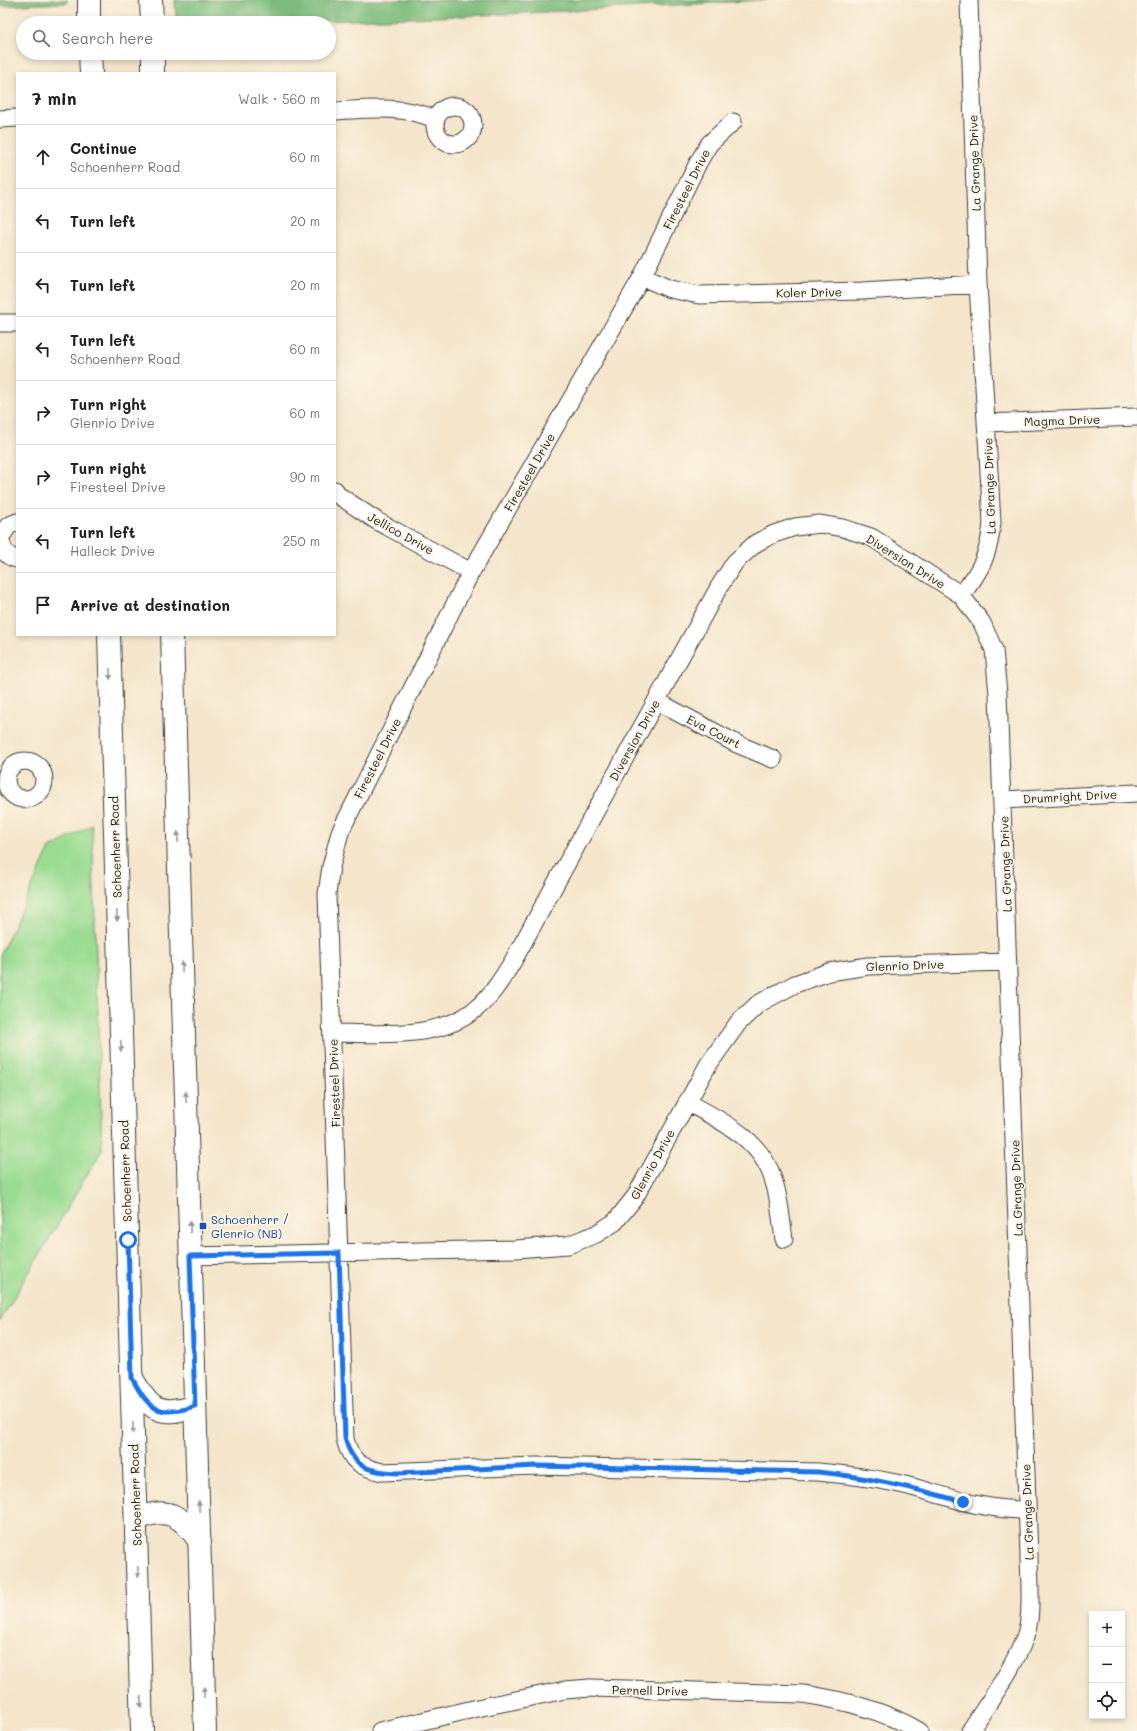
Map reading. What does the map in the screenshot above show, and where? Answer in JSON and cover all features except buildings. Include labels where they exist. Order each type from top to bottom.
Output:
[{"type":"main road","points":[[89,0],[89,16]]},
{"type":"main road","points":[[151,0],[152,16]]},
{"type":"main road","points":[[90,60],[91,72]]},
{"type":"main road","points":[[153,60],[153,72]]},
{"type":"main road","name":"Schoenherr Road","points":[[109,636],[142,1731]]},
{"type":"main road","points":[[172,636],[205,1731]]},
{"type":"main road","points":[[132,1378],[142,1396],[150,1405],[159,1410],[168,1412],[180,1411],[195,1406]]},
{"type":"main road","points":[[136,1519],[160,1512],[171,1514],[182,1519],[192,1529],[200,1542]]},
{"type":"street","name":"La Grange Drive","points":[[969,0],[978,284],[992,523],[990,546],[981,567],[962,595],[982,623],[994,650],[998,694],[1030,1585],[1029,1618],[1026,1636],[1017,1655],[970,1731]]},
{"type":"street","points":[[336,111],[389,109],[421,113],[435,120]]},
{"type":"street","points":[[0,119],[16,118]]},
{"type":"street","name":"Firesteel Drive","points":[[733,122],[709,144],[698,163],[642,277],[471,572],[340,832],[331,867],[328,894],[345,1438],[351,1456],[358,1463],[368,1469],[382,1472],[399,1473],[536,1466],[818,1472],[892,1482],[985,1508],[1027,1510]]},
{"type":"street","name":"Koler Drive","points":[[642,277],[670,289],[699,295],[862,291],[978,284]]},
{"type":"street","points":[[0,324],[16,323]]},
{"type":"street","name":"Magma Drive","points":[[986,423],[1137,417]]},
{"type":"street","name":"Jellico Drive","points":[[336,492],[338,495],[377,521],[471,572]]},
{"type":"street","points":[[16,522],[8,526],[3,531],[0,544],[7,555],[16,559]]},
{"type":"street","name":"Diversion Drive","points":[[333,1033],[429,1030],[455,1022],[477,1008],[496,988],[513,961],[719,587],[735,562],[756,544],[774,534],[795,527],[820,524],[843,528],[871,537],[962,595]]},
{"type":"street","name":"Eva Court","points":[[656,701],[737,744],[773,758]]},
{"type":"street","name":"Drumright Drive","points":[[1002,800],[1137,793]]},
{"type":"street","name":"Glenrio Drive","points":[[190,1256],[516,1249],[568,1245],[596,1234],[615,1222],[635,1197],[708,1065],[738,1023],[758,1004],[795,984],[828,972],[868,966],[1008,962]]},
{"type":"street","points":[[687,1102],[743,1135],[757,1148],[768,1166],[774,1181],[784,1239]]},
{"type":"street","name":"Pernell Drive","points":[[380,1731],[543,1694],[590,1688],[803,1694],[836,1699],[868,1707],[906,1723],[919,1731]]},
{"type":"green space","points":[[0,0],[67,0],[67,3],[0,6]]},
{"type":"green space","points":[[175,0],[766,0],[398,19],[336,21],[336,16],[176,16]]},
{"type":"green space","points":[[92,825],[102,1150],[0,1321],[0,955],[50,848]]},
{"type":"place","name":"Schoenherr / Glenrio (NB)","points":[[203,1226]]},
{"type":"route","points":[[128,1240],[132,1378],[142,1396],[150,1405],[159,1410],[168,1412],[180,1411],[195,1406],[190,1256],[339,1253],[345,1438],[351,1456],[358,1463],[368,1469],[399,1473],[536,1466],[818,1472],[892,1482],[963,1502]]}]
